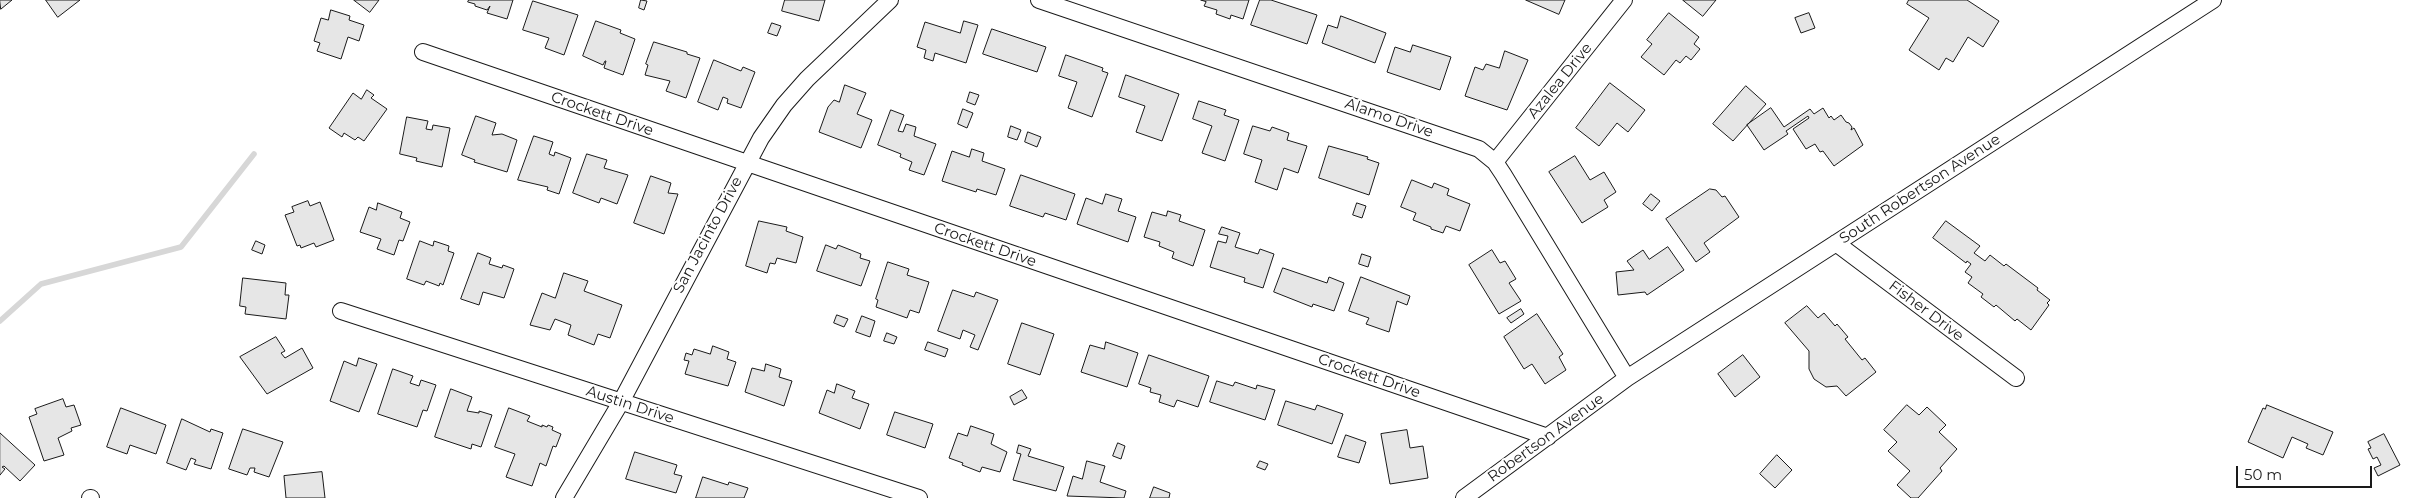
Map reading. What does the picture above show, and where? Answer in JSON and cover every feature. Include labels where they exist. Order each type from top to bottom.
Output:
[{"type":"street","name":"San Jacinto Drive","points":[[564,498],[621,402],[746,163],[772,120],[796,91],[890,0]]},
{"type":"street","name":"Alamo Drive","points":[[1039,0],[1469,144],[1478,149],[1495,162],[1627,378]]},
{"type":"street","name":"Azalea Drive","points":[[1495,162],[1624,0]]},
{"type":"street","name":"South Robertson Avenue","points":[[1627,378],[2213,0]]},
{"type":"street","name":"Crockett Drive","points":[[423,52],[1548,437]]},
{"type":"street","name":"Fisher Drive","points":[[1836,243],[2016,378]]},
{"type":"street","name":"Austin Drive","points":[[341,311],[919,498]]},
{"type":"street","name":"Robertson Avenue","points":[[1464,498],[1627,378]]},
{"type":"building","points":[[0,0],[12,0],[1,9]]},
{"type":"building","points":[[46,0],[80,0],[58,17]]},
{"type":"building","points":[[354,0],[379,0],[370,12]]},
{"type":"building","points":[[469,0],[513,0],[507,19],[487,13],[490,6],[487,10],[475,6],[475,4],[468,2]]},
{"type":"building","points":[[641,0],[647,1],[644,10],[639,8]]},
{"type":"building","points":[[785,0],[825,0],[819,21],[782,11]]},
{"type":"building","points":[[1201,0],[1249,0],[1243,19],[1231,15],[1230,19],[1216,14],[1217,10],[1204,6],[1206,2]]},
{"type":"building","points":[[1260,0],[1271,0],[1317,15],[1307,44],[1251,25]]},
{"type":"building","points":[[1526,0],[1565,0],[1559,14]]},
{"type":"building","points":[[1683,0],[1716,0],[1703,16]]},
{"type":"building","points":[[1909,0],[1967,0],[1999,21],[1983,47],[1968,37],[1953,62],[1946,58],[1939,70],[1909,50],[1929,18],[1907,4]]},
{"type":"building","points":[[533,1],[578,15],[564,55],[545,48],[549,38],[523,30]]},
{"type":"building","points":[[331,10],[350,16],[349,20],[364,25],[359,41],[348,37],[341,59],[317,51],[320,43],[314,41],[321,18],[328,20]]},
{"type":"building","points":[[1669,13],[1699,37],[1694,44],[1700,49],[1691,60],[1686,56],[1680,63],[1676,60],[1664,75],[1641,57],[1652,44],[1647,40]]},
{"type":"building","points":[[1809,13],[1815,28],[1801,33],[1795,18]]},
{"type":"building","points":[[1341,16],[1386,33],[1375,63],[1322,43],[1328,25],[1337,28]]},
{"type":"building","points":[[596,21],[621,30],[620,33],[635,39],[623,75],[604,68],[606,61],[603,65],[583,56]]},
{"type":"building","points":[[964,21],[978,25],[966,63],[935,53],[933,61],[924,58],[926,50],[917,47],[925,22],[960,33]]},
{"type":"building","points":[[772,23],[781,26],[777,36],[768,33]]},
{"type":"building","points":[[992,29],[1046,47],[1037,72],[983,54]]},
{"type":"building","points":[[654,42],[700,58],[686,98],[666,91],[670,81],[645,75],[648,65],[646,64]]},
{"type":"building","points":[[1413,45],[1451,57],[1440,90],[1387,72],[1395,47],[1410,52]]},
{"type":"building","points":[[1505,51],[1528,60],[1507,110],[1465,96],[1475,67],[1483,70],[1486,64],[1499,68]]},
{"type":"building","points":[[1066,55],[1103,68],[1102,71],[1108,73],[1092,117],[1068,108],[1077,82],[1059,76]]},
{"type":"building","points":[[714,60],[741,71],[743,67],[755,72],[741,108],[727,103],[728,99],[723,97],[718,110],[698,102]]},
{"type":"building","points":[[1126,75],[1179,94],[1162,141],[1136,132],[1145,106],[1119,97]]},
{"type":"building","points":[[1610,83],[1645,110],[1628,132],[1617,123],[1599,146],[1576,128]]},
{"type":"building","points":[[845,85],[866,93],[857,114],[872,120],[861,148],[819,132],[828,107],[834,100],[839,102]]},
{"type":"building","points":[[1746,86],[1766,104],[1733,141],[1713,124]]},
{"type":"building","points":[[367,90],[374,95],[371,98],[387,109],[364,141],[358,137],[355,140],[344,133],[342,137],[329,128],[353,93],[361,99]]},
{"type":"building","points":[[970,92],[979,95],[975,105],[967,102]]},
{"type":"building","points":[[1199,101],[1226,110],[1224,115],[1239,120],[1225,161],[1202,153],[1212,126],[1193,119]]},
{"type":"building","points":[[1771,108],[1784,127],[1810,109],[1814,114],[1823,108],[1829,118],[1831,116],[1834,120],[1841,115],[1852,127],[1851,130],[1854,128],[1863,145],[1834,166],[1815,144],[1806,149],[1793,129],[1809,118],[1808,116],[1786,131],[1788,134],[1764,150],[1747,125]]},
{"type":"building","points":[[963,109],[973,113],[967,128],[958,124]]},
{"type":"building","points":[[891,110],[904,115],[898,131],[903,132],[906,124],[916,127],[914,136],[936,144],[924,175],[909,170],[912,162],[900,157],[901,154],[878,145]]},
{"type":"building","points":[[476,116],[496,123],[492,135],[502,134],[517,140],[507,172],[474,162],[475,160],[462,155]]},
{"type":"building","points":[[407,117],[428,121],[426,129],[432,130],[433,125],[450,128],[442,167],[416,161],[417,158],[400,154]]},
{"type":"building","points":[[1011,126],[1021,130],[1017,140],[1008,137]]},
{"type":"building","points":[[1253,126],[1270,131],[1272,127],[1289,133],[1287,140],[1307,146],[1298,173],[1284,168],[1277,190],[1255,182],[1262,160],[1244,154]]},
{"type":"building","points":[[1028,132],[1041,137],[1037,147],[1025,142]]},
{"type":"building","points":[[534,136],[553,142],[549,154],[554,156],[555,152],[571,158],[559,194],[547,190],[548,187],[518,180]]},
{"type":"building","points":[[1329,146],[1368,157],[1367,159],[1379,163],[1369,195],[1319,178]]},
{"type":"building","points":[[972,149],[984,153],[982,161],[1005,169],[996,195],[977,189],[976,192],[942,181],[952,151],[969,157]]},
{"type":"building","points":[[587,154],[607,160],[604,168],[628,175],[617,204],[601,198],[599,203],[573,193]]},
{"type":"building","points":[[1575,156],[1590,180],[1604,172],[1616,192],[1604,200],[1608,207],[1582,223],[1549,172]]},
{"type":"building","points":[[1021,175],[1075,194],[1066,220],[1045,213],[1043,217],[1010,206]]},
{"type":"building","points":[[651,176],[671,183],[668,193],[678,194],[664,234],[634,223]]},
{"type":"building","points":[[1412,180],[1432,188],[1434,183],[1449,189],[1447,195],[1470,204],[1460,231],[1446,226],[1443,233],[1413,220],[1416,213],[1401,207]]},
{"type":"building","points":[[1710,189],[1716,190],[1722,197],[1725,196],[1739,217],[1704,243],[1710,252],[1696,262],[1666,219]]},
{"type":"building","points":[[1106,194],[1122,199],[1118,211],[1136,217],[1128,242],[1077,224],[1086,198],[1102,204]]},
{"type":"building","points":[[1651,194],[1660,201],[1652,211],[1643,204]]},
{"type":"building","points":[[308,201],[310,206],[320,202],[334,240],[316,247],[314,243],[301,248],[300,245],[297,246],[285,215],[294,212],[292,207]]},
{"type":"building","points":[[378,203],[402,212],[400,218],[410,222],[403,241],[399,240],[394,255],[377,249],[381,239],[360,232],[369,207],[376,210]]},
{"type":"building","points":[[1357,203],[1366,206],[1362,218],[1353,215]]},
{"type":"building","points":[[1168,211],[1181,215],[1179,221],[1205,230],[1193,266],[1172,258],[1174,252],[1159,246],[1160,242],[1144,237],[1152,212],[1166,216]]},
{"type":"building","points":[[759,221],[787,227],[786,231],[803,237],[796,263],[777,258],[775,264],[770,263],[767,273],[746,266]]},
{"type":"building","points":[[1946,221],[1980,246],[1974,253],[1985,261],[1990,255],[2004,266],[2006,264],[2038,288],[2037,290],[2050,300],[2047,303],[2049,305],[2031,330],[2017,319],[2015,321],[1996,305],[1994,307],[1981,297],[1983,294],[1968,283],[1972,277],[1965,272],[1971,264],[1967,261],[1966,263],[1933,238]]},
{"type":"building","points":[[1222,227],[1240,233],[1235,247],[1258,254],[1260,249],[1274,254],[1263,288],[1244,282],[1245,278],[1210,267],[1218,241],[1226,243],[1228,236],[1219,234]]},
{"type":"building","points":[[256,241],[265,245],[262,254],[252,250]]},
{"type":"building","points":[[420,241],[433,246],[434,241],[449,246],[448,251],[454,253],[443,285],[440,283],[439,286],[426,281],[424,285],[407,279]]},
{"type":"building","points":[[826,245],[836,249],[838,245],[861,254],[860,258],[870,261],[861,286],[817,271]]},
{"type":"building","points":[[1668,247],[1684,270],[1647,295],[1645,292],[1618,295],[1616,272],[1634,270],[1627,261],[1643,250],[1649,259]]},
{"type":"building","points":[[1492,250],[1500,263],[1505,261],[1516,279],[1509,283],[1521,301],[1499,314],[1469,265]]},
{"type":"building","points":[[478,253],[491,258],[489,264],[502,268],[503,265],[514,269],[504,298],[483,292],[479,305],[461,299]]},
{"type":"building","points":[[1362,254],[1371,257],[1368,267],[1359,264]]},
{"type":"building","points":[[888,262],[909,269],[907,275],[929,282],[919,313],[910,310],[907,318],[876,307],[878,300],[876,299]]},
{"type":"building","points":[[1283,268],[1327,283],[1329,277],[1344,283],[1334,311],[1313,304],[1312,307],[1274,292]]},
{"type":"building","points":[[564,273],[588,281],[584,291],[622,305],[610,338],[598,334],[594,345],[568,335],[571,325],[555,319],[550,330],[530,325],[542,293],[555,298]]},
{"type":"building","points":[[1361,277],[1410,296],[1407,305],[1397,301],[1389,332],[1366,324],[1369,318],[1349,311]]},
{"type":"building","points":[[243,278],[286,283],[285,295],[289,295],[286,319],[245,314],[246,307],[240,306]]},
{"type":"building","points":[[953,290],[974,297],[976,292],[998,300],[978,350],[970,347],[975,335],[963,330],[960,339],[938,331]]},
{"type":"building","points":[[1807,306],[1818,318],[1824,313],[1835,326],[1837,324],[1848,337],[1845,339],[1862,360],[1865,358],[1876,372],[1846,396],[1837,386],[1826,387],[1814,379],[1809,369],[1809,351],[1785,323]]},
{"type":"building","points":[[1521,309],[1524,314],[1511,323],[1507,318]]},
{"type":"building","points":[[1537,314],[1563,354],[1559,357],[1566,370],[1545,384],[1532,364],[1524,369],[1504,337]]},
{"type":"building","points":[[837,315],[848,319],[844,327],[834,323]]},
{"type":"building","points":[[862,316],[875,321],[870,337],[856,332]]},
{"type":"building","points":[[1022,323],[1054,334],[1040,375],[1008,364]]},
{"type":"building","points":[[887,333],[897,337],[894,344],[884,341]]},
{"type":"building","points":[[276,337],[285,351],[281,353],[285,358],[302,348],[313,368],[267,394],[240,357]]},
{"type":"building","points":[[928,342],[948,349],[945,357],[925,350]]},
{"type":"building","points":[[1106,342],[1138,353],[1127,387],[1081,372],[1090,345],[1104,349]]},
{"type":"building","points":[[713,346],[729,352],[727,359],[736,362],[728,386],[685,374],[689,361],[684,360],[686,353],[692,355],[694,349],[710,354]]},
{"type":"building","points":[[1149,355],[1209,376],[1198,407],[1177,400],[1174,407],[1159,402],[1161,395],[1150,392],[1151,388],[1139,384]]},
{"type":"building","points":[[1743,355],[1760,377],[1735,397],[1718,374]]},
{"type":"building","points":[[359,358],[377,364],[359,412],[330,401],[344,361],[356,366]]},
{"type":"building","points":[[766,364],[781,369],[779,377],[792,381],[784,406],[745,392],[752,368],[764,371]]},
{"type":"building","points":[[393,369],[413,376],[410,383],[419,386],[421,380],[436,385],[427,411],[423,410],[417,427],[378,414]]},
{"type":"building","points":[[1217,381],[1233,386],[1235,382],[1256,389],[1257,385],[1275,390],[1265,420],[1210,402]]},
{"type":"building","points":[[837,384],[855,391],[852,398],[869,404],[860,429],[819,413],[827,390],[834,393]]},
{"type":"building","points":[[451,389],[472,397],[467,411],[479,413],[479,411],[492,415],[481,447],[472,444],[471,449],[435,437]]},
{"type":"building","points":[[1022,390],[1027,398],[1014,405],[1010,397]]},
{"type":"building","points":[[63,399],[66,407],[74,405],[81,425],[71,428],[72,431],[58,438],[64,455],[44,461],[29,417],[37,414],[35,409]]},
{"type":"building","points":[[1286,401],[1315,410],[1317,405],[1343,414],[1332,444],[1278,425]]},
{"type":"building","points":[[1907,405],[1919,415],[1927,407],[1946,425],[1939,432],[1957,449],[1940,468],[1942,471],[1918,498],[1911,498],[1897,485],[1910,471],[1888,451],[1897,442],[1884,430]]},
{"type":"building","points":[[2267,405],[2333,432],[2323,455],[2306,448],[2308,444],[2292,437],[2283,458],[2248,442],[2263,408],[2265,409]]},
{"type":"building","points":[[121,408],[166,425],[156,454],[130,445],[127,454],[107,447]]},
{"type":"building","points":[[509,408],[530,416],[527,421],[542,427],[542,425],[547,427],[548,425],[553,427],[552,430],[561,434],[556,447],[553,446],[546,466],[540,463],[532,486],[506,477],[515,454],[495,447]]},
{"type":"building","points":[[895,412],[933,424],[925,448],[887,435]]},
{"type":"building","points":[[182,419],[210,432],[211,429],[223,433],[211,469],[194,464],[196,460],[191,458],[186,470],[167,463]]},
{"type":"building","points":[[971,426],[994,434],[991,444],[1007,452],[1000,472],[982,467],[980,472],[949,458],[958,433],[967,436]]},
{"type":"building","points":[[243,429],[283,442],[269,477],[254,472],[255,468],[250,468],[247,475],[229,469]]},
{"type":"building","points":[[1407,430],[1410,448],[1423,446],[1428,478],[1390,484],[1381,434]]},
{"type":"building","points":[[0,433],[35,465],[20,481],[4,466],[2,467],[5,469],[0,475]]},
{"type":"building","points":[[2384,434],[2400,465],[2378,476],[2374,468],[2381,465],[2377,457],[2373,459],[2368,449],[2371,448],[2368,442]]},
{"type":"building","points":[[1346,435],[1366,442],[1359,463],[1338,457]]},
{"type":"building","points":[[1118,443],[1125,446],[1121,459],[1113,456]]},
{"type":"building","points":[[1019,445],[1031,449],[1028,456],[1064,467],[1056,491],[1013,480],[1021,454],[1017,453]]},
{"type":"building","points":[[635,452],[677,465],[674,474],[682,476],[676,493],[626,479]]},
{"type":"building","points":[[1777,455],[1792,470],[1775,488],[1760,474]]},
{"type":"building","points":[[1087,461],[1105,466],[1100,482],[1126,491],[1124,498],[1067,496],[1073,476],[1082,479]]},
{"type":"building","points":[[1260,461],[1268,464],[1265,470],[1257,467]]},
{"type":"building","points":[[322,472],[325,498],[286,498],[284,476]]},
{"type":"building","points":[[703,477],[728,485],[729,482],[748,488],[744,498],[696,498]]},
{"type":"building","points":[[1154,487],[1170,493],[1169,498],[1150,498]]},
{"type":"waterway","points":[[0,321],[41,284],[181,247],[254,154]]}]
